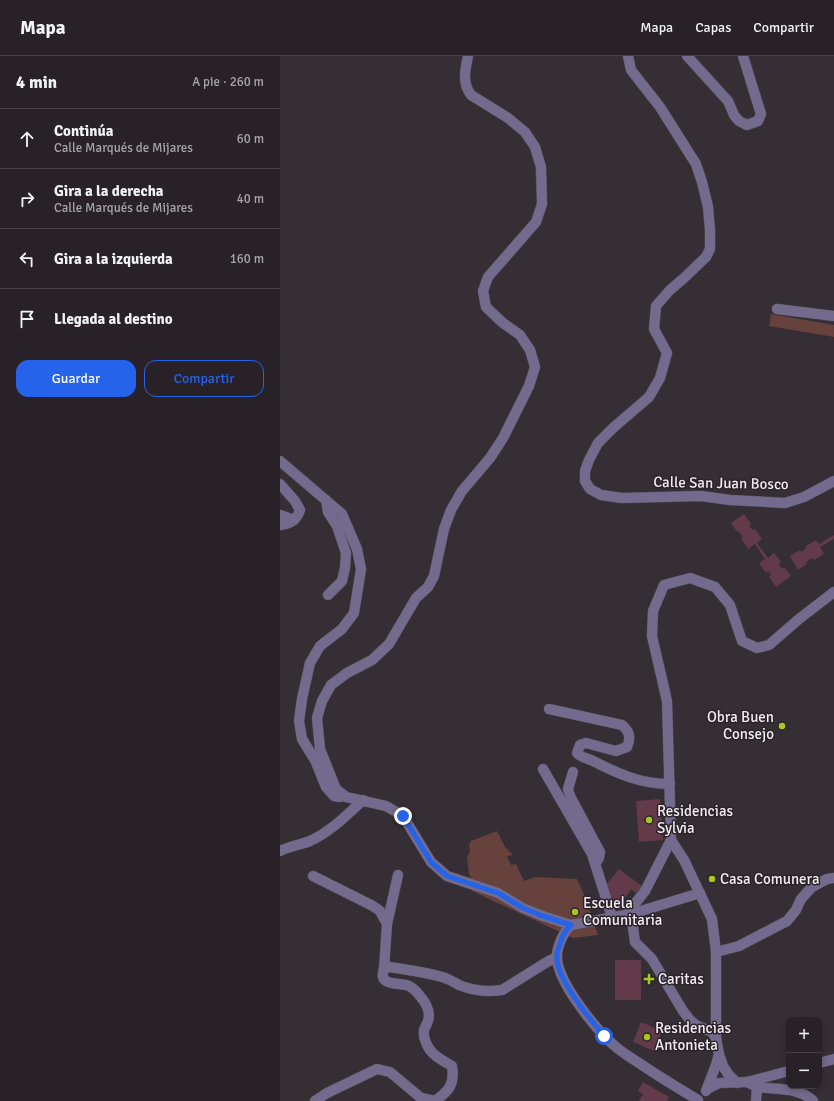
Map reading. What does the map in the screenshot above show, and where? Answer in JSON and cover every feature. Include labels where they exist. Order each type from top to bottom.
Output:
[{"type":"street","points":[[346,797],[336,789],[320,749],[317,718],[322,701],[331,685],[347,673],[372,660],[389,644],[416,598],[428,587],[434,576],[444,529],[451,510],[462,491],[490,458],[503,438],[529,386],[534,367],[530,350],[520,335],[503,323],[486,307],[483,291],[488,277],[536,222],[542,204],[541,167],[535,147],[525,132],[508,118],[471,95],[466,89],[464,80],[468,56]]},
{"type":"street","name":"Calle San Juan Bosco","points":[[628,56],[631,70],[660,108],[696,164],[708,207],[710,249],[706,257],[670,290],[656,306],[654,329],[666,353],[660,378],[648,397],[612,428],[598,443],[585,471],[585,481],[590,489],[601,495],[622,498],[701,496],[730,500],[785,503],[804,497],[834,481]]},
{"type":"street","points":[[688,56],[728,101],[738,121],[747,125],[758,121],[760,114],[743,56]]},
{"type":"street","points":[[777,309],[834,316]]},
{"type":"street","points":[[280,461],[342,514],[357,549],[361,569],[354,613],[342,629],[320,646],[310,663],[302,699],[299,721],[302,739],[315,760],[326,787],[334,796],[363,800],[386,806],[403,816],[431,862],[447,876],[498,893],[523,908],[571,925]]},
{"type":"street","points":[[280,484],[295,501],[300,510],[299,515],[294,520],[287,524],[280,525]]},
{"type":"street","points":[[326,500],[328,512],[337,526],[346,553],[342,581],[328,595]]},
{"type":"street","points":[[280,515],[294,520]]},
{"type":"street","points":[[628,915],[644,891],[671,840],[667,701],[652,636],[653,611],[664,585],[690,578],[715,587],[730,605],[742,641],[757,648],[769,645],[834,592]]},
{"type":"street","points":[[548,709],[622,725],[629,734],[629,740],[626,747],[616,751],[586,743],[580,745],[577,753],[580,756],[590,759],[621,775],[656,784],[670,784]]},
{"type":"street","points":[[543,768],[592,854],[612,917]]},
{"type":"street","points":[[573,772],[568,789],[570,796],[600,852],[599,858],[595,864]]},
{"type":"street","points":[[280,851],[289,846],[310,840],[336,824],[363,800]]},
{"type":"street","points":[[671,840],[684,860],[712,919],[716,952],[716,1038],[723,1066],[728,1074],[742,1082],[757,1087],[796,1091],[809,1097],[813,1101]]},
{"type":"street","points":[[315,1101],[327,1093],[377,1069],[390,1072],[421,1098],[435,1101],[445,1094],[452,1084],[454,1075],[452,1066],[431,1051],[426,1042],[424,1030],[429,1013],[426,1003],[417,992],[407,985],[397,985],[383,977],[387,924],[398,875]]},
{"type":"street","points":[[313,876],[373,906],[380,912],[387,924]]},
{"type":"street","points":[[716,952],[739,946],[787,921],[812,887],[827,879],[834,878]]},
{"type":"street","points":[[700,893],[628,915],[571,925],[566,929],[557,957],[564,980],[586,1014],[604,1036],[618,1049],[698,1101],[707,1089],[719,1054]]},
{"type":"street","points":[[628,915],[636,942],[652,959],[683,1011],[696,1025],[712,1032],[716,1038]]},
{"type":"street","points":[[384,969],[390,967],[432,974],[447,978],[474,990],[494,992],[502,990],[546,962],[557,957]]},
{"type":"street","points":[[822,1062],[834,1059]]},
{"type":"street","points":[[707,1089],[719,1083],[742,1082],[786,1072]]},
{"type":"street","points":[[756,1101],[757,1087]]},
{"type":"shaded area","points":[[771,314],[834,325],[834,337],[769,326]]},
{"type":"shaded area","points":[[497,831],[505,847],[513,855],[507,856],[511,865],[516,864],[524,881],[535,877],[577,879],[586,899],[598,935],[573,938],[472,891],[474,884],[469,874],[467,857],[470,851],[469,845],[471,841]]},
{"type":"building","points":[[744,514],[751,524],[749,526],[753,530],[755,529],[762,539],[757,543],[768,558],[774,553],[781,562],[779,564],[782,569],[784,567],[791,576],[776,587],[769,577],[771,575],[768,571],[766,573],[759,563],[765,559],[755,544],[748,549],[741,538],[743,537],[738,531],[737,532],[731,523]]},
{"type":"building","points":[[834,535],[834,539],[820,547],[824,554],[814,560],[812,558],[806,562],[807,564],[798,570],[790,556],[800,550],[802,552],[806,546],[816,540],[819,544]]},
{"type":"building","name":"Residencias Sylvia","points":[[660,799],[663,840],[639,842],[636,801]]},
{"type":"building","points":[[619,869],[642,886],[636,893],[631,889],[623,901],[627,904],[624,908],[618,910],[614,908],[605,886]]},
{"type":"building","points":[[615,960],[641,960],[641,1000],[615,1000]]},
{"type":"building","name":"Residencias Antonieta","points":[[641,1022],[662,1031],[654,1051],[633,1042]]},
{"type":"building","points":[[643,1082],[669,1097],[667,1101],[639,1101],[643,1094],[638,1091]]},
{"type":"place","name":"Obra Buen Consejo","points":[[782,726]]},
{"type":"place","name":"Residencias Sylvia","points":[[649,820]]},
{"type":"place","name":"Casa Comunera","points":[[712,879]]},
{"type":"place","name":"Escuela Comunitaria","points":[[575,912]]},
{"type":"place","name":"Caritas","points":[[649,979]]},
{"type":"place","name":"Residencias Antonieta","points":[[647,1037]]},
{"type":"route","points":[[403,816],[431,862],[447,876],[498,893],[523,908],[571,925],[566,929],[557,957],[560,970],[564,980],[586,1014],[604,1036]]}]
